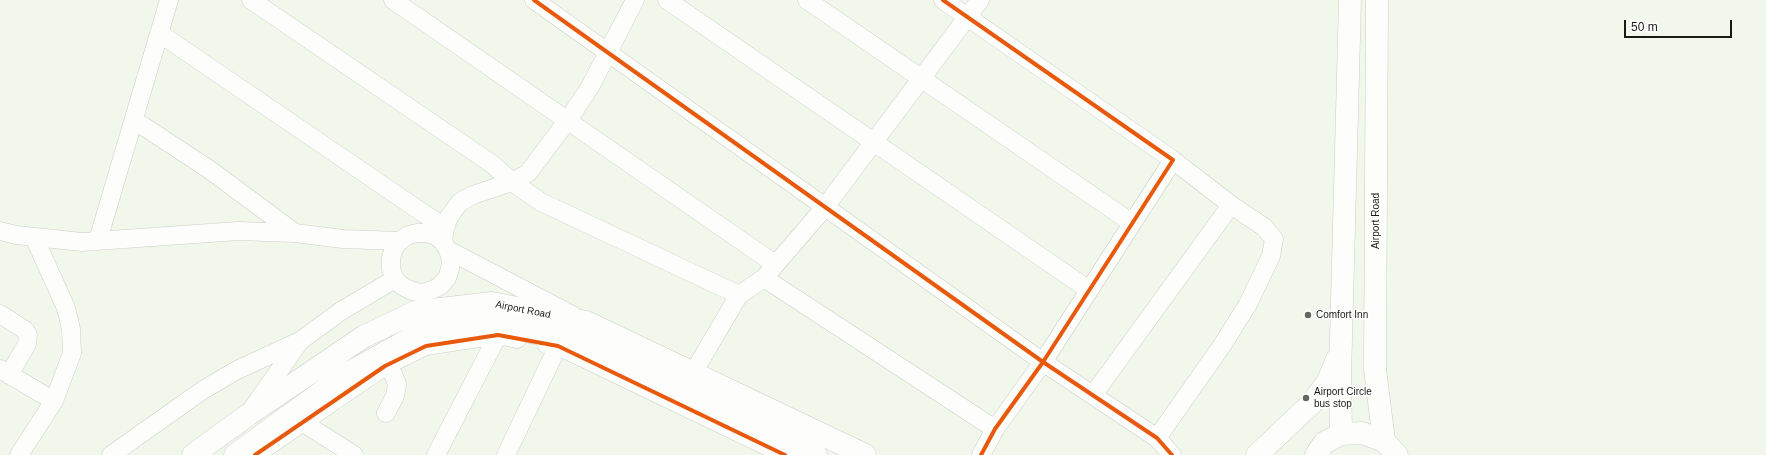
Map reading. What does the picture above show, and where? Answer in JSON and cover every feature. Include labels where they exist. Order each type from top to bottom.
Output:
[{"type":"main road","points":[[1341,434],[1350,0]]},
{"type":"main road","name":"Airport Road","points":[[1377,0],[1375,369],[1395,450]]},
{"type":"main road","name":"Airport Road","points":[[193,455],[248,415],[363,337],[415,312],[436,300],[492,303],[586,322],[865,455]]},
{"type":"main road","name":"Airport Road","points":[[235,455],[345,375],[422,332],[491,324],[579,342],[816,455]]},
{"type":"main road","points":[[1257,455],[1299,417],[1321,393],[1334,368],[1342,343]]},
{"type":"main road","points":[[211,455],[227,430]]},
{"type":"main road","points":[[1316,455],[1324,443],[1341,434],[1362,432],[1395,450]]},
{"type":"street","points":[[98,240],[169,0]]},
{"type":"street","points":[[250,0],[486,159],[512,182],[541,202],[739,295]]},
{"type":"street","points":[[393,0],[775,264]]},
{"type":"street","points":[[534,0],[1043,362],[1157,438],[1172,455]]},
{"type":"street","points":[[445,240],[426,233],[417,233],[408,235],[400,241],[394,248],[391,258],[391,269],[395,278],[402,286],[412,291],[422,292],[436,300],[440,286],[447,278],[450,269],[451,260],[445,240],[449,217],[460,202],[473,195],[512,182],[528,173],[568,120],[590,87],[609,53],[635,0]]},
{"type":"street","points":[[667,0],[1089,290]]},
{"type":"street","points":[[807,0],[1132,223]]},
{"type":"street","points":[[943,0],[1173,160],[1264,227],[1274,239],[1271,256],[1248,304],[1223,344],[1157,438]]},
{"type":"street","points":[[693,373],[739,295],[764,278],[825,207],[980,0]]},
{"type":"street","points":[[159,33],[445,240],[586,322]]},
{"type":"street","points":[[134,120],[210,170],[295,233]]},
{"type":"street","points":[[981,455],[995,429],[1043,362],[1173,160]]},
{"type":"street","points":[[1093,395],[1231,204]]},
{"type":"street","points":[[0,231],[16,235],[82,242],[238,231],[295,233],[343,239],[400,241]]},
{"type":"street","points":[[19,455],[54,401],[72,352],[71,329],[66,308],[34,237]]},
{"type":"street","points":[[111,455],[203,390],[237,370],[300,341],[341,311],[395,278]]},
{"type":"street","points":[[764,278],[995,429]]},
{"type":"street","points":[[0,314],[25,330],[28,335],[27,344],[5,372],[54,401]]},
{"type":"street","points":[[436,455],[498,335]]},
{"type":"street","points":[[256,455],[385,366],[426,346],[498,335],[558,346],[785,455]]},
{"type":"street","points":[[248,415],[300,341]]},
{"type":"street","points":[[506,455],[558,346]]},
{"type":"street","points":[[385,366],[393,374],[397,384],[395,396],[386,413]]},
{"type":"street","points":[[302,422],[354,455]]},
{"type":"cycle path","points":[[534,0],[1043,362],[1157,438],[1172,455]]},
{"type":"cycle path","points":[[943,0],[1173,160],[1043,362],[995,429],[981,455]]},
{"type":"cycle path","points":[[255,455],[385,366],[426,346],[498,335],[558,346],[785,455]]},
{"type":"place","name":"Comfort Inn","points":[[1308,315]]},
{"type":"place","name":"Airport Circle bus stop","points":[[1306,398]]}]
